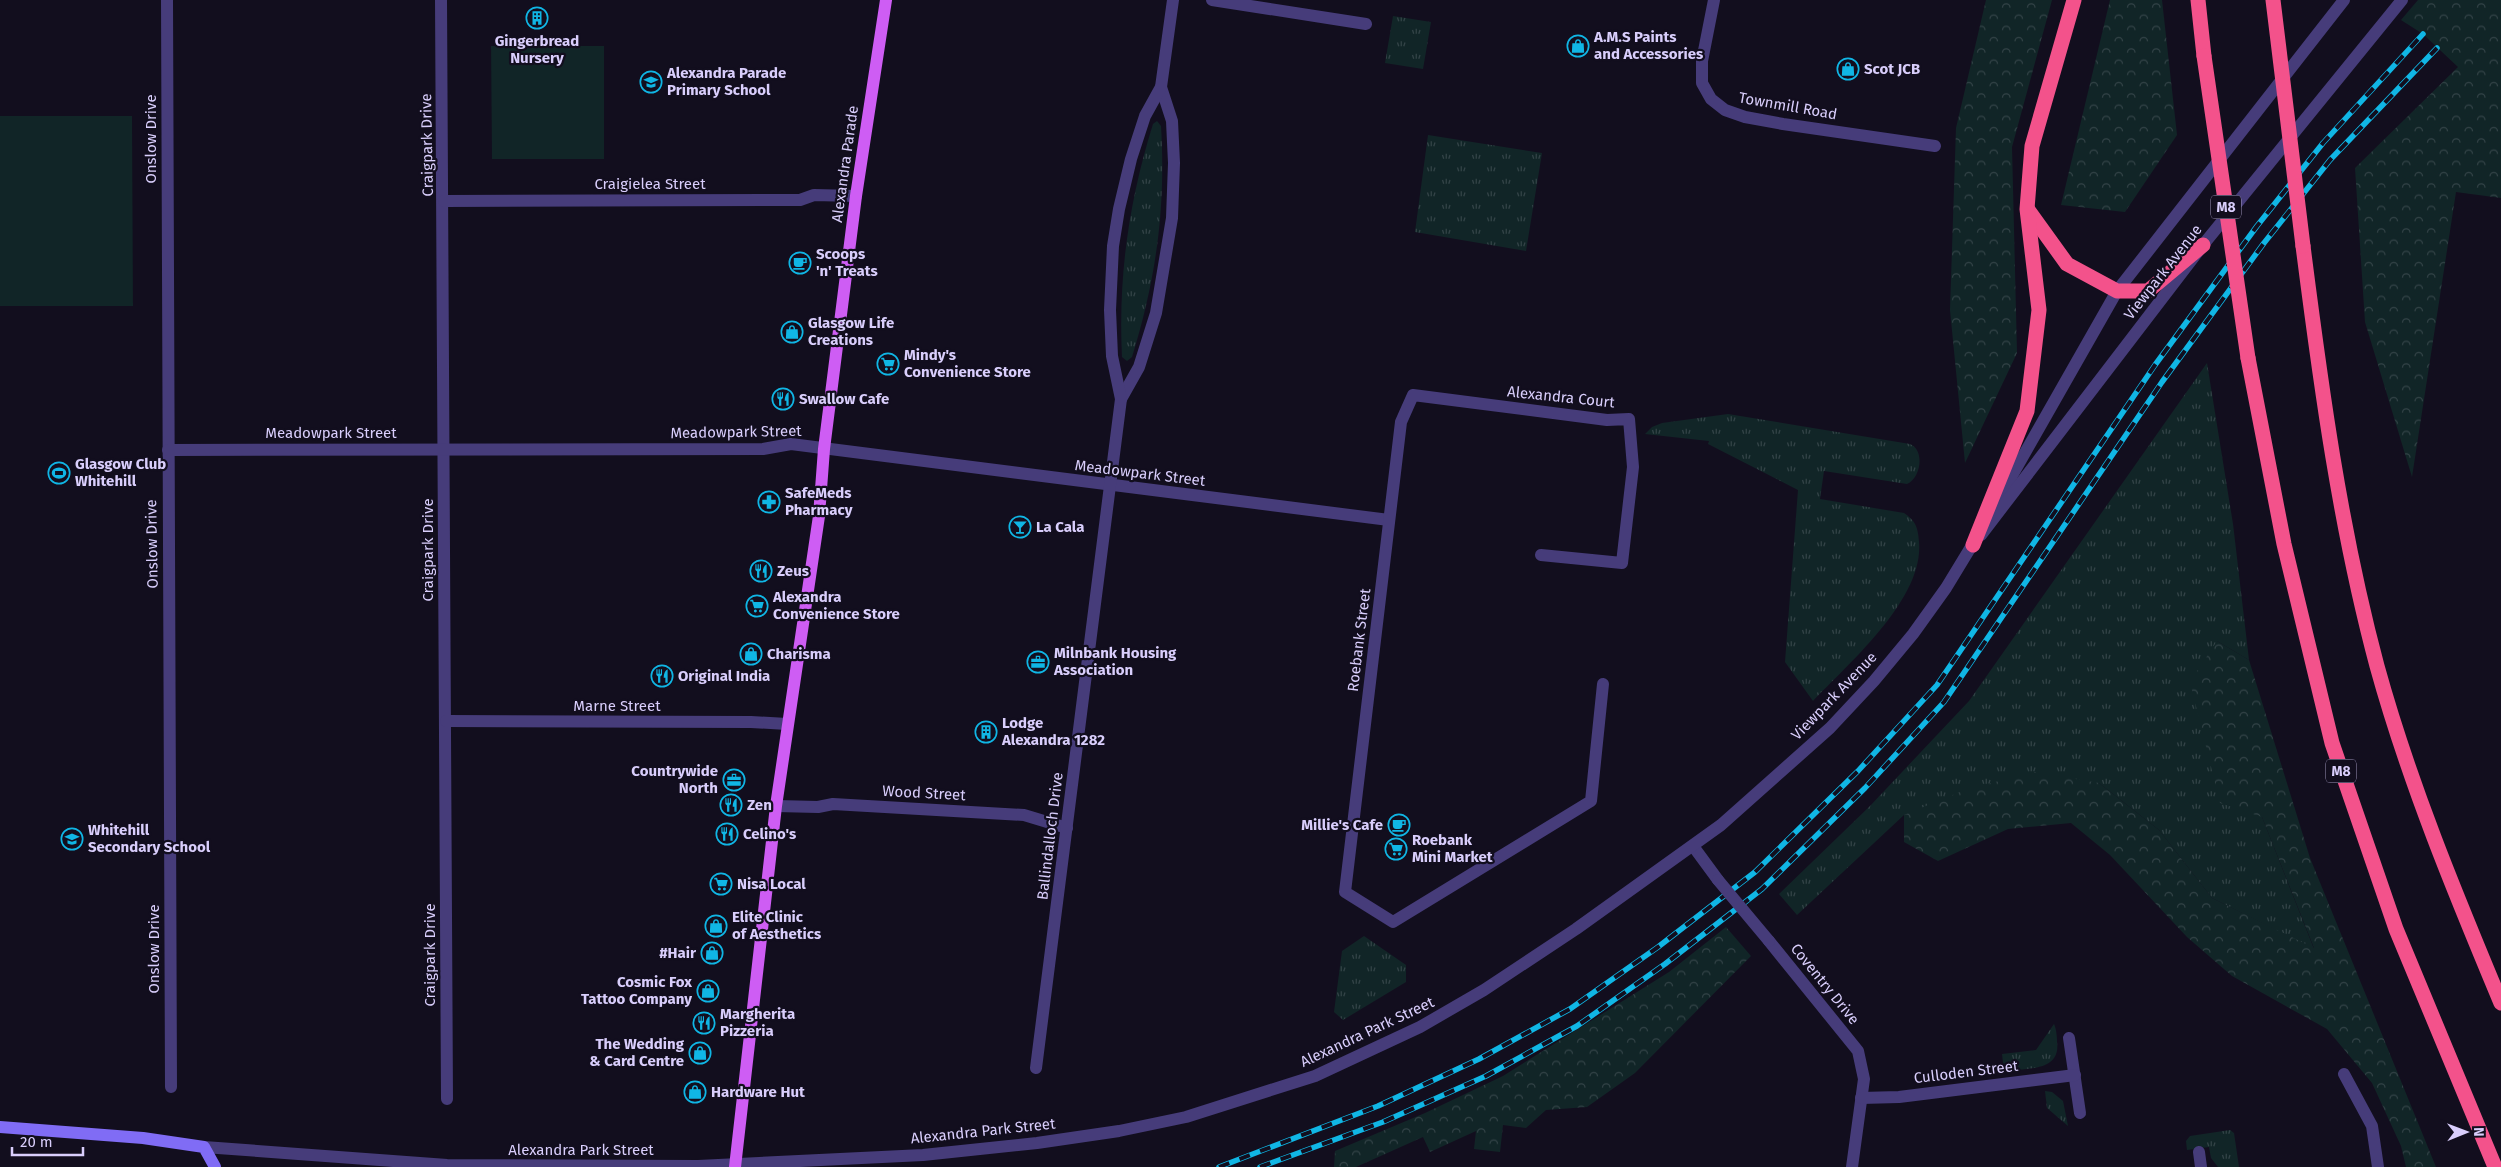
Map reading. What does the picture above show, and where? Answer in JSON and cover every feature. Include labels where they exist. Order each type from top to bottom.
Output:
[{"type":"highway","points":[[1973,544],[2027,411],[2039,310],[2027,209],[2032,146],[2074,0]]},
{"type":"highway","name":"M8","points":[[2198,0],[2204,56],[2248,358],[2284,544],[2332,743],[2396,929],[2494,1167]]},
{"type":"highway","points":[[2273,0],[2303,246],[2329,436],[2345,529],[2377,667],[2409,769],[2446,871],[2501,1003]]},
{"type":"highway","points":[[2027,209],[2068,264],[2118,292],[2148,291],[2203,245]]},
{"type":"main road","name":"Alexandra Parade","points":[[735,1166],[776,806],[819,516],[824,450],[856,196],[886,0]]},
{"type":"main road","points":[[0,1127],[144,1138],[204,1148],[216,1167]]},
{"type":"street","name":"Onslow Drive","points":[[167,0],[171,1088]]},
{"type":"street","name":"Craigpark Drive","points":[[441,0],[444,201],[447,1099]]},
{"type":"street","name":"Ballindalloch Drive","points":[[1036,1068],[1121,399],[1112,356],[1110,310],[1113,246],[1119,209],[1131,159],[1145,116],[1162,87],[1173,0]]},
{"type":"street","points":[[1212,0],[1366,24]]},
{"type":"street","name":"Townmill Road","points":[[1714,0],[1702,61],[1702,83],[1710,99],[1725,110],[1745,117],[1783,124],[1935,146]]},
{"type":"street","name":"Viewpark Avenue","points":[[1693,846],[1721,825],[1830,728],[1913,634],[1946,588],[1973,544],[2118,292],[2344,0]]},
{"type":"street","name":"Viewpark Avenue","points":[[1973,544],[2203,245],[2402,0]]},
{"type":"street","name":"Ballindalloch Drive","points":[[1121,399],[1140,367],[1156,313],[1172,218],[1174,163],[1172,121],[1162,87]]},
{"type":"street","name":"Craigielea Street","points":[[444,201],[800,200],[814,195],[856,196]]},
{"type":"street","name":"Roebank Street","points":[[1413,395],[1401,422],[1345,892],[1394,922],[1590,802],[1603,684]]},
{"type":"street","name":"Alexandra Court","points":[[1413,395],[1607,420],[1629,419],[1633,467],[1622,563],[1541,555]]},
{"type":"street","name":"Meadowpark Street","points":[[168,450],[763,449],[791,444],[824,450],[1389,520]]},
{"type":"street","name":"Marne Street","points":[[446,721],[751,722],[787,724]]},
{"type":"street","name":"Wood Street","points":[[776,806],[818,807],[833,804],[1024,815],[1068,828]]},
{"type":"street","name":"Coventry Drive","points":[[1693,846],[1718,880],[1858,1051],[1864,1079],[1852,1167]]},
{"type":"street","name":"Alexandra Park Street","points":[[204,1148],[446,1165],[692,1167],[923,1154],[1037,1143],[1110,1133],[1186,1117],[1315,1076],[1420,1027],[1484,990],[1576,929],[1693,846]]},
{"type":"street","points":[[2070,1038],[2080,1113]]},
{"type":"street","points":[[2344,1074],[2372,1126],[2378,1167]]},
{"type":"street","name":"Culloden Street","points":[[1861,1098],[1899,1097],[2075,1075]]},
{"type":"street","points":[[2199,1152],[2201,1167]]},
{"type":"green space","points":[[1986,0],[2052,0],[2012,147],[2017,353],[1965,463],[1950,310],[1956,128]]},
{"type":"green space","points":[[2110,0],[2162,0],[2177,135],[2125,212],[2061,205]]},
{"type":"green space","points":[[2418,0],[2501,0],[2501,198],[2456,192],[2412,477],[2365,322],[2355,168],[2458,67],[2423,34],[2401,20]]},
{"type":"green space","points":[[1393,16],[1431,22],[1423,69],[1385,63]]},
{"type":"green space","points":[[491,46],[604,46],[604,159],[492,159]]},
{"type":"green space","points":[[0,116],[132,116],[133,306],[0,306]]},
{"type":"green space","points":[[1157,121],[1161,126],[1162,186],[1157,243],[1153,271],[1140,328],[1132,357],[1127,361],[1122,357],[1121,327],[1127,239],[1137,182],[1153,124]]},
{"type":"green space","points":[[1428,135],[1542,153],[1526,251],[1415,232]]},
{"type":"green space","points":[[2207,363],[2233,524],[2249,660],[2217,641],[2262,817],[2314,949],[2212,898],[2159,830],[2099,783],[1904,815],[1797,915],[1779,894],[1870,806],[1969,701]]},
{"type":"green space","points":[[1728,414],[1910,444],[1918,452],[1918,470],[1912,481],[1907,484],[1824,471],[1820,499],[1904,513],[1916,525],[1919,542],[1917,564],[1910,586],[1897,607],[1864,649],[1813,701],[1785,662],[1798,490],[1708,444],[1709,441],[1645,434],[1652,427],[1662,423]]},
{"type":"green space","points":[[2217,641],[2249,660],[2310,858],[2436,1167],[2406,1167],[2401,1146],[2372,1083],[2327,1029],[2232,976],[2187,937],[2110,855],[2071,823],[2008,829],[1938,861],[1904,842],[1904,815],[1967,789],[2035,772],[2099,783],[2159,830],[2212,898],[2314,948],[2262,817],[2220,803],[2190,682]]},
{"type":"green space","points":[[1726,927],[1751,956],[1635,1073],[1587,1107],[1546,1110],[1526,1128],[1503,1125],[1500,1152],[1474,1149],[1476,1131],[1430,1152],[1423,1137],[1356,1167],[1334,1167],[1335,1151],[1425,1113],[1503,1076],[1669,972]]},
{"type":"green space","points":[[1364,936],[1406,965],[1406,982],[1343,1020],[1334,1012],[1342,951]]},
{"type":"green space","points":[[2054,1024],[2057,1052],[2048,1064],[2040,1067],[2004,1071],[2002,1054],[2036,1050]]},
{"type":"green space","points":[[2045,1091],[2052,1092],[2063,1101],[2068,1126],[2047,1108]]},
{"type":"green space","points":[[2230,1130],[2234,1133],[2239,1167],[2218,1167],[2211,1158],[2209,1147],[2187,1150],[2186,1141],[2190,1136]]},
{"type":"railway","points":[[1219,1167],[1378,1106],[1479,1059],[1570,1009],[1658,947],[1755,872],[1858,771],[1937,685],[2155,365],[2257,226],[2323,143],[2423,34]]},
{"type":"railway","points":[[1260,1167],[1383,1122],[1486,1076],[1577,1026],[1665,964],[1762,889],[1865,788],[1944,702],[2162,382],[2264,243],[2330,160],[2437,48]]},
{"type":"place","name":"Gingerbread Nursery","points":[[537,18]]},
{"type":"place","name":"A.M.S Paints and Accessories","points":[[1578,46]]},
{"type":"place","name":"Scot JCB","points":[[1848,69]]},
{"type":"place","name":"Alexandra Parade Primary School","points":[[651,82]]},
{"type":"place","name":"Scoops 'n' Treats","points":[[800,263]]},
{"type":"place","name":"Glasgow Life Creations","points":[[792,332]]},
{"type":"place","name":"Mindy's Convenience Store","points":[[888,364]]},
{"type":"place","name":"Swallow Cafe","points":[[783,399]]},
{"type":"place","name":"Glasgow Club Whitehill","points":[[59,473]]},
{"type":"place","name":"SafeMeds Pharmacy","points":[[769,502]]},
{"type":"place","name":"La Cala","points":[[1020,527]]},
{"type":"place","name":"Zeus","points":[[761,571]]},
{"type":"place","name":"Alexandra Convenience Store","points":[[757,606]]},
{"type":"place","name":"Charisma","points":[[751,654]]},
{"type":"place","name":"Milnbank Housing Association","points":[[1038,662]]},
{"type":"place","name":"Original India","points":[[662,676]]},
{"type":"place","name":"Lodge Alexandra 1282","points":[[986,732]]},
{"type":"place","name":"Countrywide North","points":[[734,780]]},
{"type":"place","name":"Zen","points":[[731,805]]},
{"type":"place","name":"Millie's Cafe","points":[[1399,825]]},
{"type":"place","name":"Celino's","points":[[727,834]]},
{"type":"place","name":"Whitehill Secondary School","points":[[72,839]]},
{"type":"place","name":"Roebank Mini Market","points":[[1396,849]]},
{"type":"place","name":"Nisa Local","points":[[721,884]]},
{"type":"place","name":"Elite Clinic of Aesthetics","points":[[716,926]]},
{"type":"place","name":"#Hair","points":[[712,953]]},
{"type":"place","name":"Cosmic Fox Tattoo Company","points":[[708,991]]},
{"type":"place","name":"Margherita Pizzeria","points":[[704,1023]]},
{"type":"place","name":"The Wedding & Card Centre","points":[[700,1053]]},
{"type":"place","name":"Hardware Hut","points":[[695,1092]]}]
